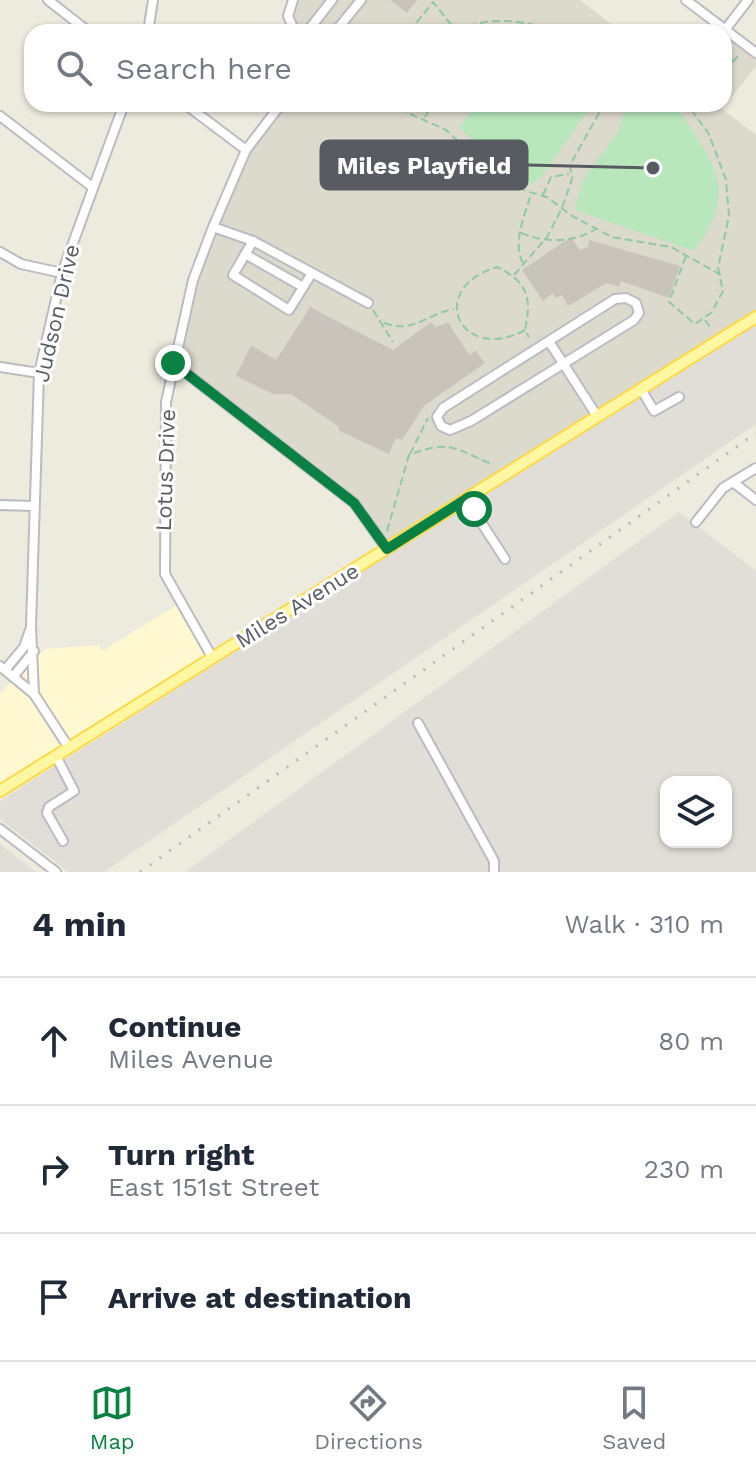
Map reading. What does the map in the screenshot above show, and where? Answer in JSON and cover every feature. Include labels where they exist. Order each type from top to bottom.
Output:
[{"type":"main road","name":"Miles Avenue","points":[[0,791],[756,317]]},
{"type":"street","points":[[48,0],[79,24]]},
{"type":"street","points":[[149,24],[153,0]]},
{"type":"street","points":[[292,24],[288,16],[293,0]]},
{"type":"street","points":[[313,24],[332,0]]},
{"type":"street","points":[[342,24],[361,0]]},
{"type":"street","points":[[686,0],[717,24]]},
{"type":"street","points":[[730,24],[748,0]]},
{"type":"street","points":[[732,35],[756,53]]},
{"type":"street","name":"Judson Drive","points":[[34,694],[31,626],[39,373],[62,273],[91,186],[121,112]]},
{"type":"street","points":[[196,112],[246,150]]},
{"type":"street","name":"Lotus Drive","points":[[212,657],[165,574],[166,402],[193,280],[246,150],[275,112]]},
{"type":"street","points":[[0,116],[91,186]]},
{"type":"street","points":[[213,227],[253,241],[368,303]]},
{"type":"street","points":[[253,241],[233,275],[289,310],[312,273]]},
{"type":"street","points":[[0,252],[21,264],[62,273]]},
{"type":"street","points":[[245,254],[303,287]]},
{"type":"street","points":[[626,298],[636,303],[639,313],[634,320],[461,427],[450,430],[441,426],[437,417],[443,408],[550,343],[615,299],[626,298]]},
{"type":"street","points":[[550,343],[597,416]]},
{"type":"street","points":[[173,363],[354,503],[387,549]]},
{"type":"street","points":[[0,367],[39,373]]},
{"type":"street","points":[[641,389],[654,411],[679,397]]},
{"type":"street","points":[[696,522],[723,488],[756,468]]},
{"type":"street","points":[[733,482],[756,500]]},
{"type":"street","points":[[466,499],[505,559]]},
{"type":"street","points":[[0,505],[33,506]]},
{"type":"street","name":"Judson Drive","points":[[2,668],[24,647],[31,626]]},
{"type":"street","points":[[13,677],[34,651]]},
{"type":"street","points":[[2,668],[34,694],[69,748]]},
{"type":"street","points":[[418,723],[489,851],[494,872]]},
{"type":"street","points":[[56,756],[74,791],[49,807],[47,813],[63,841]]},
{"type":"street","points":[[0,829],[56,872]]},
{"type":"path","points":[[415,24],[433,2],[451,24]]},
{"type":"path","points":[[472,24],[480,20],[522,24]]},
{"type":"path","points":[[732,62],[740,54]]},
{"type":"path","points":[[409,112],[446,130],[483,165],[543,196],[596,229],[612,237],[671,247],[721,275]]},
{"type":"path","points":[[425,118],[428,112]]},
{"type":"path","points":[[514,275],[542,241],[562,208],[569,194],[570,165],[599,112]]},
{"type":"path","points":[[687,255],[669,302],[695,324],[704,319],[723,291],[718,268],[729,216],[726,180],[709,134],[693,112]]},
{"type":"path","points":[[543,196],[551,177],[571,174]]},
{"type":"path","points":[[523,263],[517,253],[531,192]]},
{"type":"path","points":[[521,233],[542,241],[580,237],[596,229]]},
{"type":"path","points":[[525,330],[505,341],[476,338],[463,325],[456,309],[457,296],[467,280],[497,267],[514,275],[528,290],[530,308],[525,330],[529,337]]},
{"type":"path","points":[[368,303],[384,323],[393,342]]},
{"type":"path","points":[[384,323],[399,329],[456,309]]},
{"type":"path","points":[[704,319],[710,327]]},
{"type":"path","points":[[387,531],[409,455],[428,418]]},
{"type":"path","points":[[409,455],[435,444],[447,445],[492,464]]},
{"type":"shaded area","points":[[293,0],[580,0],[611,24],[290,24]]},
{"type":"shaded area","points":[[732,37],[756,53],[756,66],[732,96]]},
{"type":"shaded area","points":[[275,112],[726,112],[756,135],[756,316],[387,549],[354,503],[173,363],[193,280],[246,150]]},
{"type":"shaded area","points":[[756,322],[756,424],[104,872],[69,872],[0,819],[0,801]]},
{"type":"shaded area","points":[[679,512],[756,571],[756,872],[185,872]]},
{"type":"shaded area","points":[[179,604],[212,657],[0,791],[0,695],[11,681],[46,649],[99,645],[102,651]]},
{"type":"shaded area","points":[[0,844],[36,872],[0,872]]},
{"type":"green space","points":[[470,112],[586,112],[543,175],[529,186],[459,128]]},
{"type":"green space","points":[[625,112],[680,112],[687,121],[712,165],[719,192],[713,219],[694,251],[575,210],[583,179],[618,133]]},
{"type":"building","points":[[390,0],[417,0],[407,13]]},
{"type":"building","points":[[571,237],[580,250],[588,247],[589,240],[680,266],[669,298],[621,281],[619,287],[607,283],[568,306],[562,295],[555,298],[553,293],[543,301],[522,270]]},
{"type":"building","points":[[310,307],[393,350],[431,322],[436,327],[448,322],[469,355],[476,351],[485,363],[425,405],[402,440],[396,438],[389,454],[338,430],[339,427],[291,394],[273,394],[236,376],[251,345],[276,360]]},
{"type":"railway","points":[[140,872],[756,433]]},
{"type":"place","name":"Miles Playfield","points":[[653,168]]},
{"type":"route","points":[[173,363],[354,503],[387,549],[466,499],[474,509]]}]
